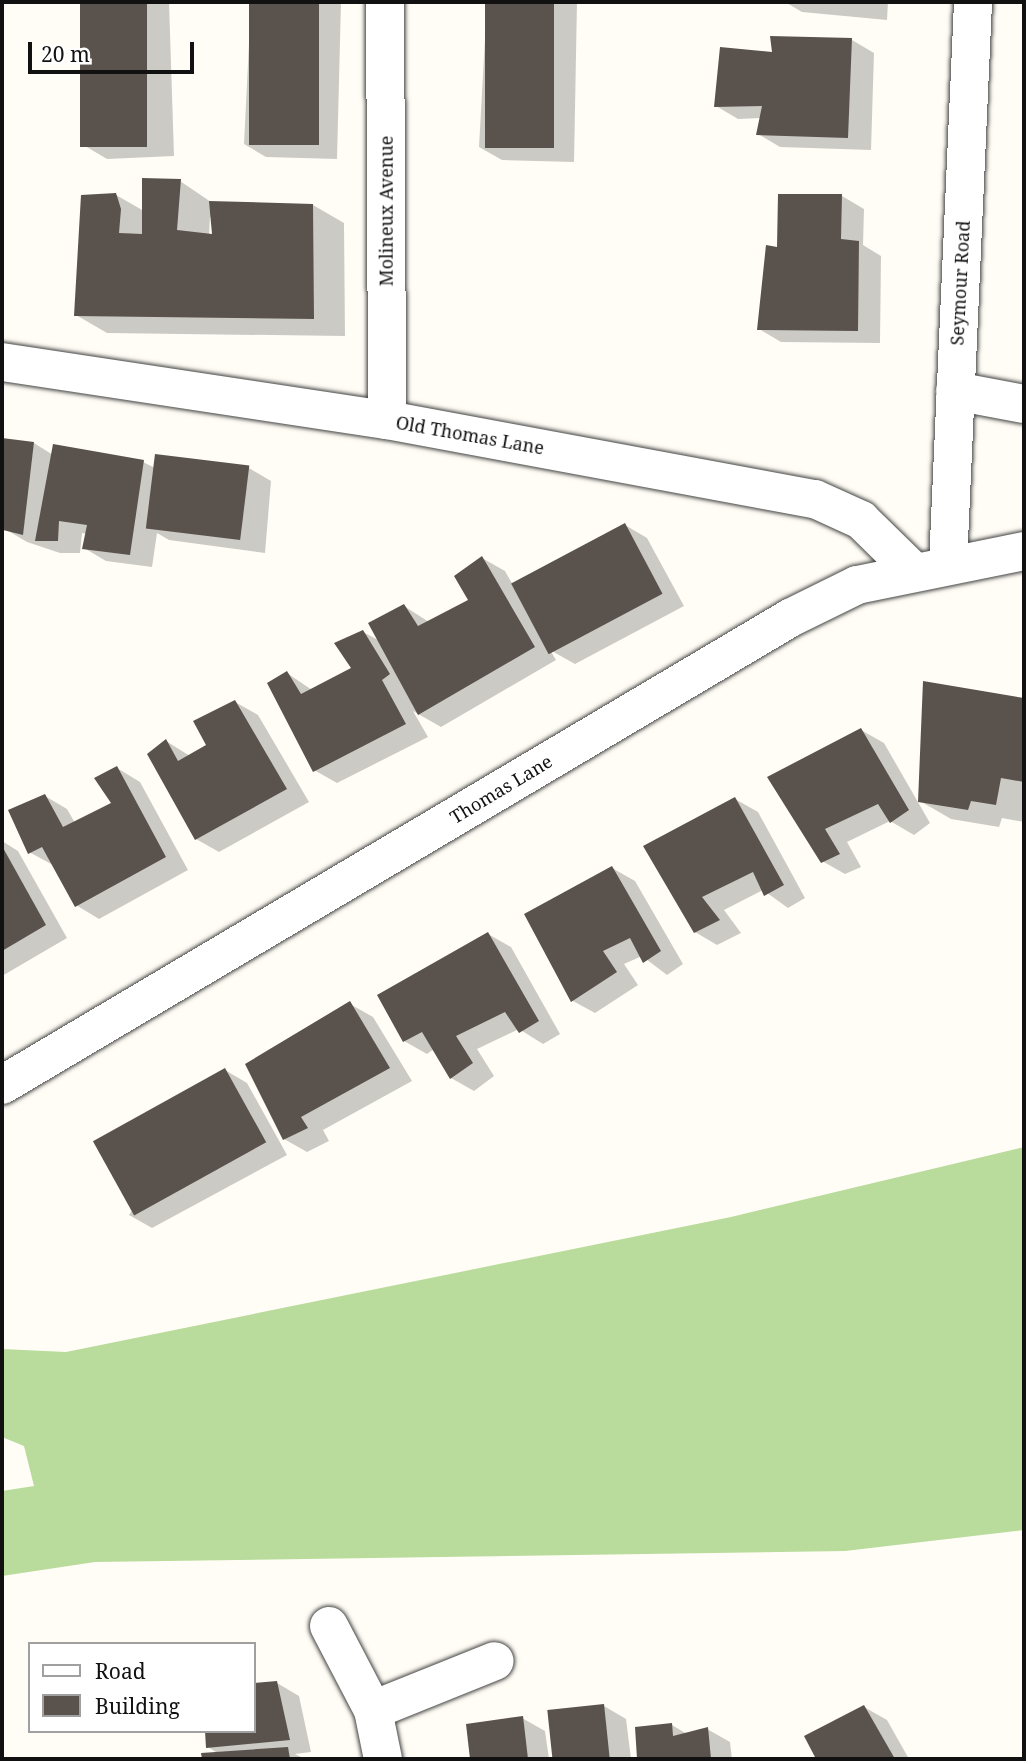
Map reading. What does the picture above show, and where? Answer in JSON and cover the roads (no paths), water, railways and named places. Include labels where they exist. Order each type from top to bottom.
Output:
[{"type":"street","name":"Molineux Avenue","points":[[385,2],[387,420]]},
{"type":"street","name":"Seymour Road","points":[[931,568],[955,391],[973,2]]},
{"type":"street","name":"Old Thomas Lane","points":[[2,362],[387,420],[815,499],[861,520],[931,568]]},
{"type":"street","points":[[955,391],[1024,404]]},
{"type":"street","name":"Thomas Lane","points":[[2,1085],[790,618],[857,585],[1024,551]]},
{"type":"street","points":[[329,1626],[373,1710],[383,1759]]},
{"type":"street","points":[[373,1710],[495,1661]]}]
